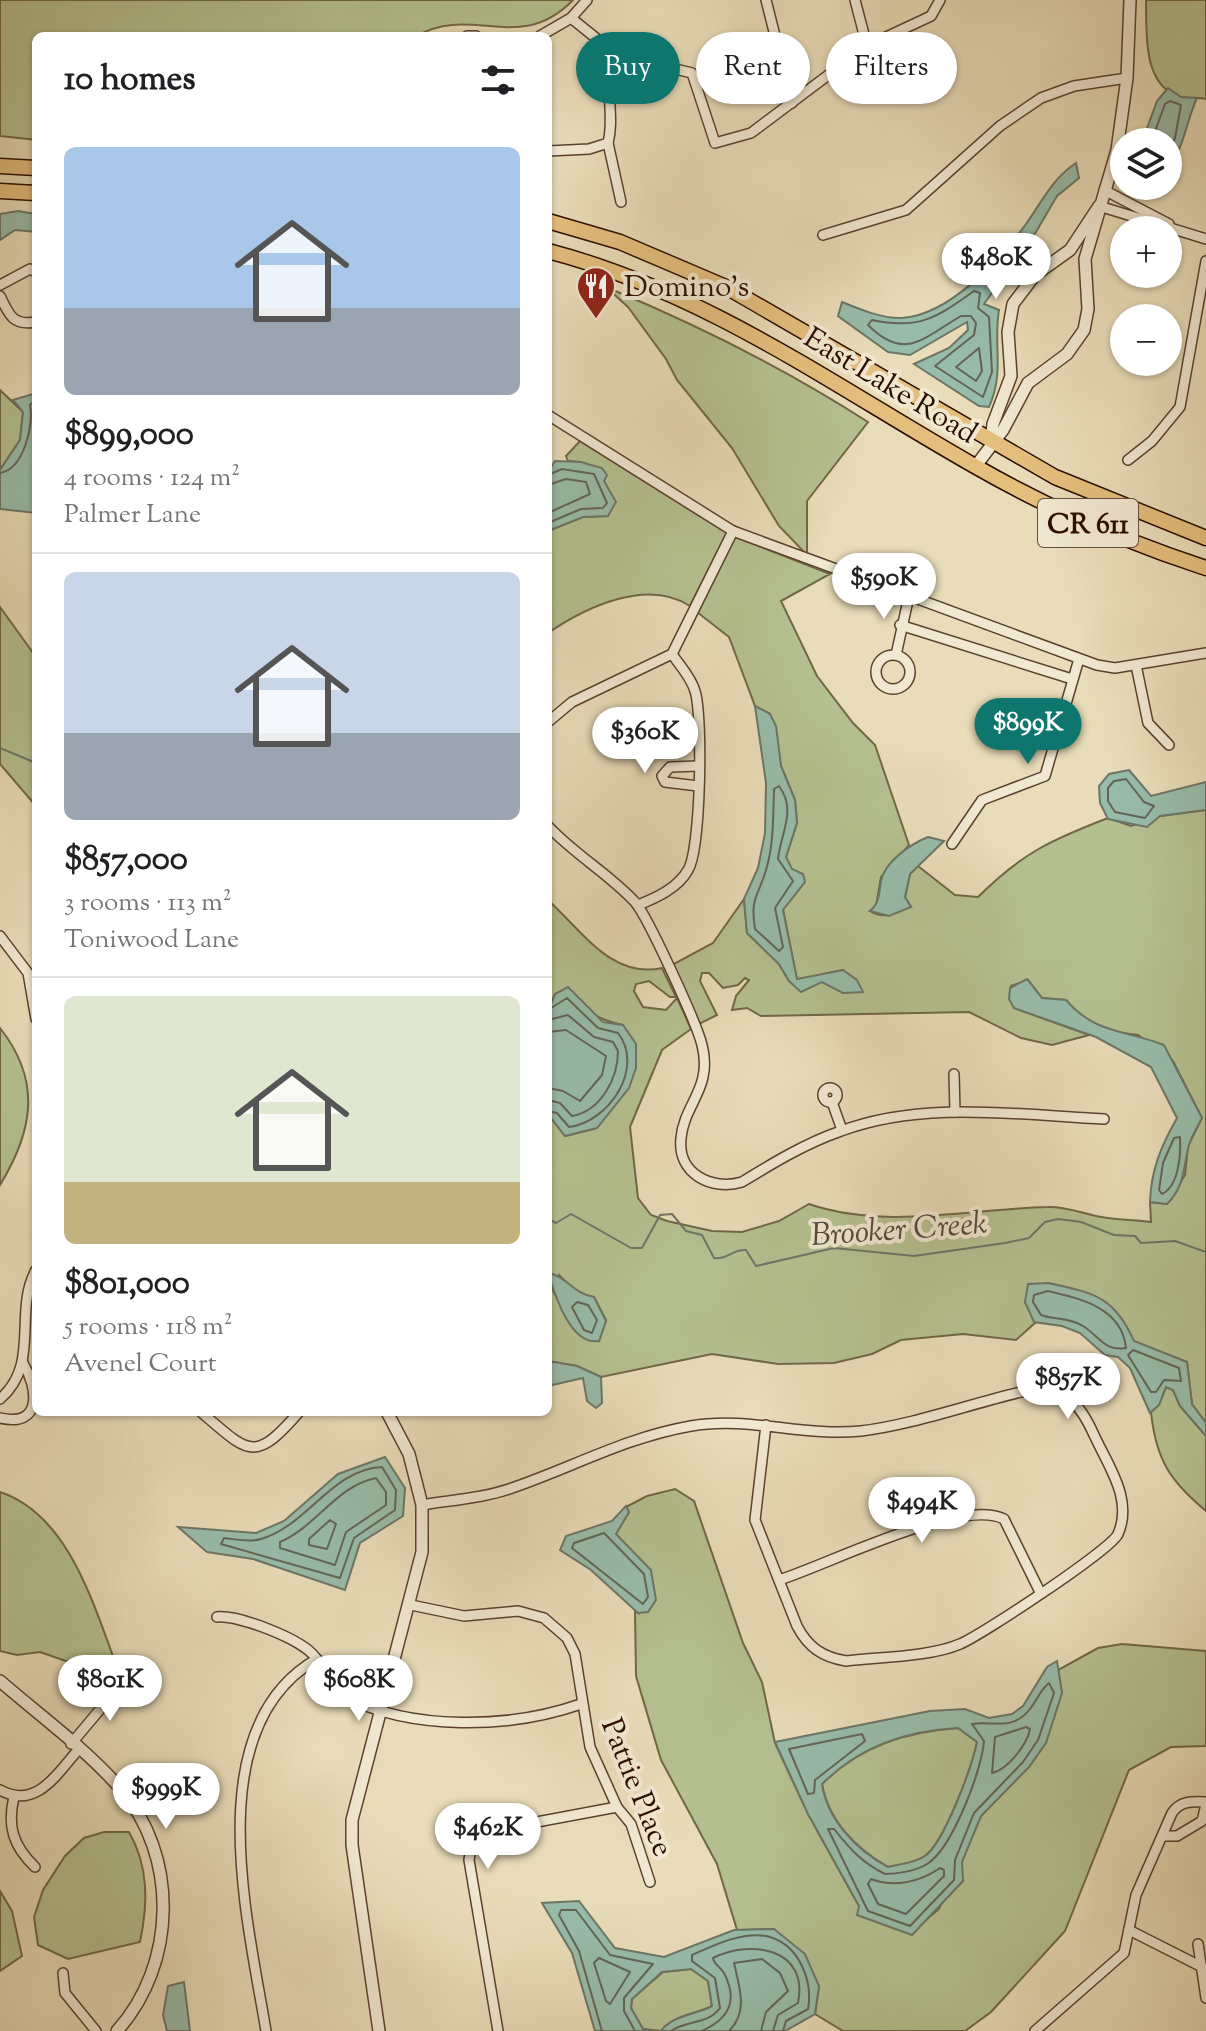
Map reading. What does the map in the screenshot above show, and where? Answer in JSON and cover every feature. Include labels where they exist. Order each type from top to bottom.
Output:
[{"type":"main road","points":[[0,166],[32,168]]},
{"type":"main road","points":[[0,191],[32,193]]},
{"type":"main road","name":"East Lake Road","points":[[552,222],[620,242],[728,288],[1055,477],[1206,538]]},
{"type":"main road","name":"East Lake Road","points":[[552,252],[611,269],[715,313],[975,467],[1082,520],[1206,568]]},
{"type":"street","points":[[547,32],[571,18],[587,0]]},
{"type":"street","points":[[766,0],[774,32]]},
{"type":"street","points":[[855,0],[863,32]]},
{"type":"street","points":[[900,32],[931,16],[940,0]]},
{"type":"street","points":[[975,467],[991,441],[1003,430],[1028,383],[1067,354],[1084,330],[1088,309],[1085,259],[1117,150],[1127,78],[1130,0]]},
{"type":"street","points":[[571,18],[588,32]]},
{"type":"street","points":[[680,70],[692,73],[696,85]]},
{"type":"street","points":[[810,89],[826,77]]},
{"type":"street","points":[[823,235],[906,210],[1000,126],[1041,98],[1074,86],[1127,78]]},
{"type":"street","points":[[610,104],[611,130],[608,143],[621,202]]},
{"type":"street","points":[[702,104],[715,143],[741,138],[791,104]]},
{"type":"street","points":[[552,151],[589,149],[608,143]]},
{"type":"street","points":[[1104,190],[1186,233]]},
{"type":"street","points":[[1099,206],[1206,239]]},
{"type":"street","points":[[991,441],[993,424],[1011,376],[1008,332],[1013,304],[1035,275],[1070,250],[1099,206]]},
{"type":"street","points":[[1128,460],[1152,441],[1180,407],[1206,261]]},
{"type":"street","points":[[0,285],[32,270]]},
{"type":"street","points":[[0,296],[11,319],[21,324],[32,323]]},
{"type":"street","points":[[552,418],[733,531],[1079,659],[1115,668],[1206,653]]},
{"type":"street","points":[[552,719],[572,702],[672,654],[733,531]]},
{"type":"street","points":[[896,655],[900,625],[909,596]]},
{"type":"street","points":[[900,625],[1072,679]]},
{"type":"street","points":[[638,905],[668,890],[690,868],[697,846],[696,693],[672,654]]},
{"type":"street","points":[[952,844],[982,800],[1045,776],[1079,659]]},
{"type":"street","points":[[1136,665],[1148,723],[1169,745]]},
{"type":"street","points":[[698,766],[670,767],[662,776],[665,782],[698,786]]},
{"type":"street","points":[[552,830],[638,905],[702,1044],[705,1063],[702,1081],[680,1141],[685,1162],[695,1175],[726,1187],[842,1130],[887,1119],[955,1112],[1104,1119]]},
{"type":"street","points":[[0,936],[28,973],[32,996]]},
{"type":"street","points":[[954,1074],[955,1112]]},
{"type":"street","points":[[832,1102],[842,1130]]},
{"type":"street","points":[[0,1399],[11,1389],[23,1363],[32,1280]]},
{"type":"street","points":[[23,1363],[32,1382]]},
{"type":"street","points":[[422,1505],[510,1489],[633,1439],[693,1425],[733,1422],[766,1425],[801,1431],[862,1431],[1021,1392],[1045,1390],[1074,1401],[1086,1417],[1124,1499],[1118,1534],[1106,1549],[960,1644],[846,1661],[829,1658],[805,1640],[755,1520],[766,1425]]},
{"type":"street","points":[[0,1418],[22,1417],[32,1405]]},
{"type":"street","points":[[206,1416],[247,1448],[263,1447],[275,1440],[296,1416]]},
{"type":"street","points":[[379,2031],[352,1845],[352,1820],[411,1605],[422,1552],[422,1505],[409,1454],[389,1416]]},
{"type":"street","points":[[779,1580],[896,1535],[971,1515],[994,1514],[1004,1519],[1040,1592]]},
{"type":"street","name":"Pattie Place","points":[[411,1605],[464,1616],[518,1611],[544,1618],[567,1638],[575,1654],[590,1747],[617,1807],[631,1824],[650,1882]]},
{"type":"street","points":[[217,1617],[231,1616],[297,1643],[317,1659],[329,1684],[341,1695],[412,1718],[467,1723],[563,1710],[581,1704]]},
{"type":"street","points":[[266,2031],[241,1874],[240,1825],[246,1775],[267,1704],[287,1679],[317,1659]]},
{"type":"street","points":[[0,1681],[119,1787],[137,1813],[155,1850],[162,1885],[162,1926],[157,1960],[145,1991],[117,2031]]},
{"type":"street","points":[[0,1790],[14,1797],[36,1794],[47,1786],[123,1682]]},
{"type":"street","points":[[14,1797],[10,1815],[12,1835],[22,1855],[35,1867]]},
{"type":"street","points":[[1035,2031],[1124,1953],[1136,1895],[1176,1806],[1189,1801],[1206,1803],[1202,1821],[1177,1836],[1163,1836]]},
{"type":"street","points":[[498,2031],[469,1860],[472,1840],[489,1831],[617,1807]]},
{"type":"street","points":[[1129,1930],[1202,1967]]},
{"type":"street","points":[[1198,1944],[1206,1998]]},
{"type":"street","points":[[63,1973],[65,1993],[96,2031]]},
{"type":"shaded area","points":[[0,0],[573,0],[553,16],[534,24],[515,27],[457,25],[427,32],[32,32],[32,140],[0,136]]},
{"type":"shaded area","points":[[1146,0],[1206,0],[1206,99],[1180,97],[1167,91],[1158,81],[1149,55]]},
{"type":"shaded area","points":[[606,287],[740,348],[868,422],[807,501],[807,555],[779,526],[732,448],[677,380],[666,359],[628,307]]},
{"type":"shaded area","points":[[0,390],[23,412],[20,440],[0,470]]},
{"type":"shaded area","points":[[580,441],[727,533],[690,606],[673,598],[636,595],[598,606],[552,630],[552,529],[583,517],[608,516],[604,484],[581,462],[568,461],[566,456]]},
{"type":"shaded area","points":[[735,537],[830,574],[781,601],[817,676],[853,723],[875,745],[909,845],[881,877],[876,906],[870,911],[875,914],[890,914],[911,907],[905,897],[910,874],[918,866],[955,895],[978,897],[1023,858],[1070,833],[1108,818],[1131,826],[1160,816],[1206,810],[1206,1423],[1192,1404],[1187,1362],[1133,1341],[1119,1315],[1101,1300],[1048,1283],[1025,1302],[1036,1322],[1016,1340],[963,1334],[901,1340],[872,1354],[834,1363],[778,1364],[712,1354],[601,1377],[577,1366],[552,1362],[552,1119],[565,1136],[597,1128],[623,1025],[597,1016],[555,994],[552,1001],[552,904],[599,950],[613,959],[644,970],[662,968],[676,997],[670,997],[649,981],[636,984],[634,991],[643,1007],[666,1010],[677,998],[691,1029],[662,1050],[630,1127],[638,1198],[651,1215],[667,1221],[712,1231],[742,1232],[779,1221],[809,1204],[838,1212],[897,1217],[1056,1207],[1100,1217],[1151,1222],[1150,1202],[1167,1204],[1185,1175],[1188,1146],[1202,1118],[1173,1061],[1138,1035],[1108,1031],[1078,1015],[1066,1000],[1042,998],[1028,980],[1011,986],[1014,1008],[1089,1035],[1052,1045],[1021,1038],[969,1012],[761,1016],[747,1008],[732,1010],[736,996],[749,980],[745,978],[738,985],[723,988],[709,973],[702,973],[700,981],[717,1015],[699,1024],[672,965],[713,943],[744,899],[747,933],[779,964],[789,981],[822,982],[835,986],[843,970],[797,980],[783,909],[792,884],[786,857],[797,823],[795,800],[781,766],[770,714],[755,706],[729,637],[697,612]],"holes":[[[559,1275],[577,1293],[594,1297],[606,1320],[599,1341],[565,1311],[553,1291]]]},
{"type":"shaded area","points":[[0,607],[32,651],[32,801],[0,764]]},
{"type":"shaded area","points":[[0,1028],[22,1067],[28,1106],[20,1145],[0,1185]]},
{"type":"shaded area","points":[[1166,1387],[1173,1390],[1180,1406],[1206,1436],[1206,1511],[1183,1490],[1161,1457],[1151,1412],[1159,1405]]},
{"type":"shaded area","points":[[675,1489],[694,1501],[743,1643],[762,1682],[775,1743],[808,1814],[859,1906],[926,1920],[939,1909],[981,1816],[1004,1791],[1062,1693],[1058,1670],[1098,1648],[1122,1644],[1206,1651],[1206,1746],[1171,1747],[1129,1770],[1065,1931],[991,2012],[965,2031],[843,2031],[815,2014],[819,1986],[774,1929],[737,1930],[717,1864],[661,1760],[636,1676],[635,1611],[638,1613],[616,1534],[629,1512],[626,1507],[647,1496]]},
{"type":"shaded area","points":[[0,1492],[23,1503],[42,1519],[73,1560],[113,1656],[106,1675],[40,1652],[17,1655],[0,1651]]},
{"type":"shaded area","points":[[958,1728],[977,1742],[948,1821],[925,1856],[888,1867],[865,1852],[845,1832],[830,1810],[822,1784],[852,1760],[884,1743],[920,1733]]},
{"type":"shaded area","points":[[104,1832],[129,1832],[136,1845],[145,1886],[140,1942],[68,1959],[38,1945],[34,1917],[43,1890],[65,1856],[84,1838]]},
{"type":"shaded area","points":[[0,1891],[12,1911],[22,1956],[0,1971]]},
{"type":"shaded area","points":[[691,1969],[708,1981],[712,2006],[678,2018],[661,2031],[643,2029],[631,2008],[632,1999],[663,1972]]},
{"type":"water","points":[[1168,88],[1181,97],[1197,98],[1182,140],[1182,128],[1147,128],[1157,101]]},
{"type":"water","points":[[1076,163],[1079,178],[1057,196],[1036,232],[984,304],[999,310],[998,370],[989,407],[979,406],[914,364],[949,348],[968,330],[967,322],[910,355],[888,352],[838,316],[842,302],[895,318],[920,315],[938,307],[988,269],[1026,224],[1054,183]]},
{"type":"water","points":[[18,211],[32,213],[32,232],[15,230],[0,240],[0,214]]},
{"type":"water","points":[[32,394],[32,513],[0,509],[0,470],[20,440],[23,412],[13,400]]},
{"type":"water","points":[[555,461],[581,462],[602,468],[607,475],[604,481],[616,502],[608,516],[583,517],[552,529],[552,466]]},
{"type":"water","points":[[755,706],[770,714],[776,726],[781,766],[795,800],[797,823],[786,857],[792,869],[803,874],[805,882],[783,910],[797,979],[843,970],[857,980],[863,992],[843,993],[822,982],[801,992],[789,981],[779,964],[747,933],[744,899],[758,868],[765,833],[766,783]]},
{"type":"water","points":[[1129,770],[1151,796],[1206,782],[1206,810],[1160,816],[1147,827],[1108,819],[1100,803],[1099,786],[1109,774]]},
{"type":"water","points":[[928,837],[944,841],[910,874],[905,897],[911,907],[889,916],[870,911],[877,901],[883,874],[893,860]]},
{"type":"water","points":[[1027,979],[1042,998],[1066,1000],[1100,1025],[1164,1045],[1202,1118],[1189,1145],[1180,1185],[1167,1204],[1150,1202],[1152,1179],[1166,1138],[1177,1118],[1151,1067],[1096,1037],[1014,1008],[1009,999],[1010,988]]},
{"type":"water","points":[[568,987],[603,1022],[623,1025],[636,1044],[636,1068],[629,1088],[597,1128],[565,1136],[552,1119],[552,1001],[555,994]]},
{"type":"water","points":[[552,1274],[594,1297],[606,1321],[599,1341],[580,1336],[560,1306],[552,1284]]},
{"type":"water","points":[[1048,1283],[1101,1299],[1119,1314],[1134,1341],[1187,1362],[1192,1404],[1206,1423],[1206,1436],[1180,1406],[1173,1390],[1166,1387],[1159,1405],[1150,1413],[1130,1368],[1118,1357],[1105,1355],[1080,1333],[1062,1326],[1034,1322],[1025,1302],[1028,1284]]},
{"type":"water","points":[[552,1362],[577,1366],[601,1377],[602,1403],[596,1408],[587,1401],[583,1378],[552,1385]]},
{"type":"water","points":[[385,1457],[405,1488],[403,1516],[360,1543],[345,1590],[253,1559],[207,1552],[178,1527],[256,1533],[284,1521],[338,1474]]},
{"type":"water","points":[[626,1506],[629,1512],[616,1534],[651,1570],[656,1600],[648,1612],[638,1613],[591,1570],[560,1550],[566,1536],[612,1521]]},
{"type":"water","points":[[1057,1661],[1062,1693],[1046,1743],[1029,1767],[981,1816],[962,1862],[963,1881],[912,1935],[857,1915],[859,1906],[808,1814],[775,1742],[930,1711],[965,1709],[989,1718],[1012,1714],[1023,1706],[1047,1667]],"holes":[[[958,1728],[977,1742],[963,1786],[940,1836],[925,1856],[912,1862],[888,1867],[865,1852],[845,1832],[825,1797],[822,1784],[852,1760],[884,1743],[920,1733]]]},
{"type":"water","points":[[579,1901],[615,1948],[664,1957],[734,1930],[774,1929],[805,1954],[819,1986],[815,2014],[785,2031],[661,2031],[678,2018],[712,2006],[708,1981],[691,1969],[662,1972],[632,1999],[631,2008],[643,2029],[653,2031],[595,2031],[572,1953],[542,1903]]},
{"type":"water","points":[[184,1982],[190,2031],[167,2031],[163,2015],[168,1986]]},
{"type":"waterway","name":"Brooker Creek","points":[[0,748],[32,761]]},
{"type":"waterway","name":"Brooker Creek","points":[[552,1221],[556,1223],[571,1214],[631,1248],[642,1248],[660,1215],[672,1214],[686,1231],[702,1235],[714,1258],[746,1250],[756,1266],[834,1248],[914,1256],[1005,1243],[1029,1238],[1045,1222],[1058,1219],[1081,1222],[1114,1235],[1135,1236],[1141,1243],[1175,1241],[1206,1252]]},
{"type":"place","name":"Domino's","points":[[596,320]]}]
